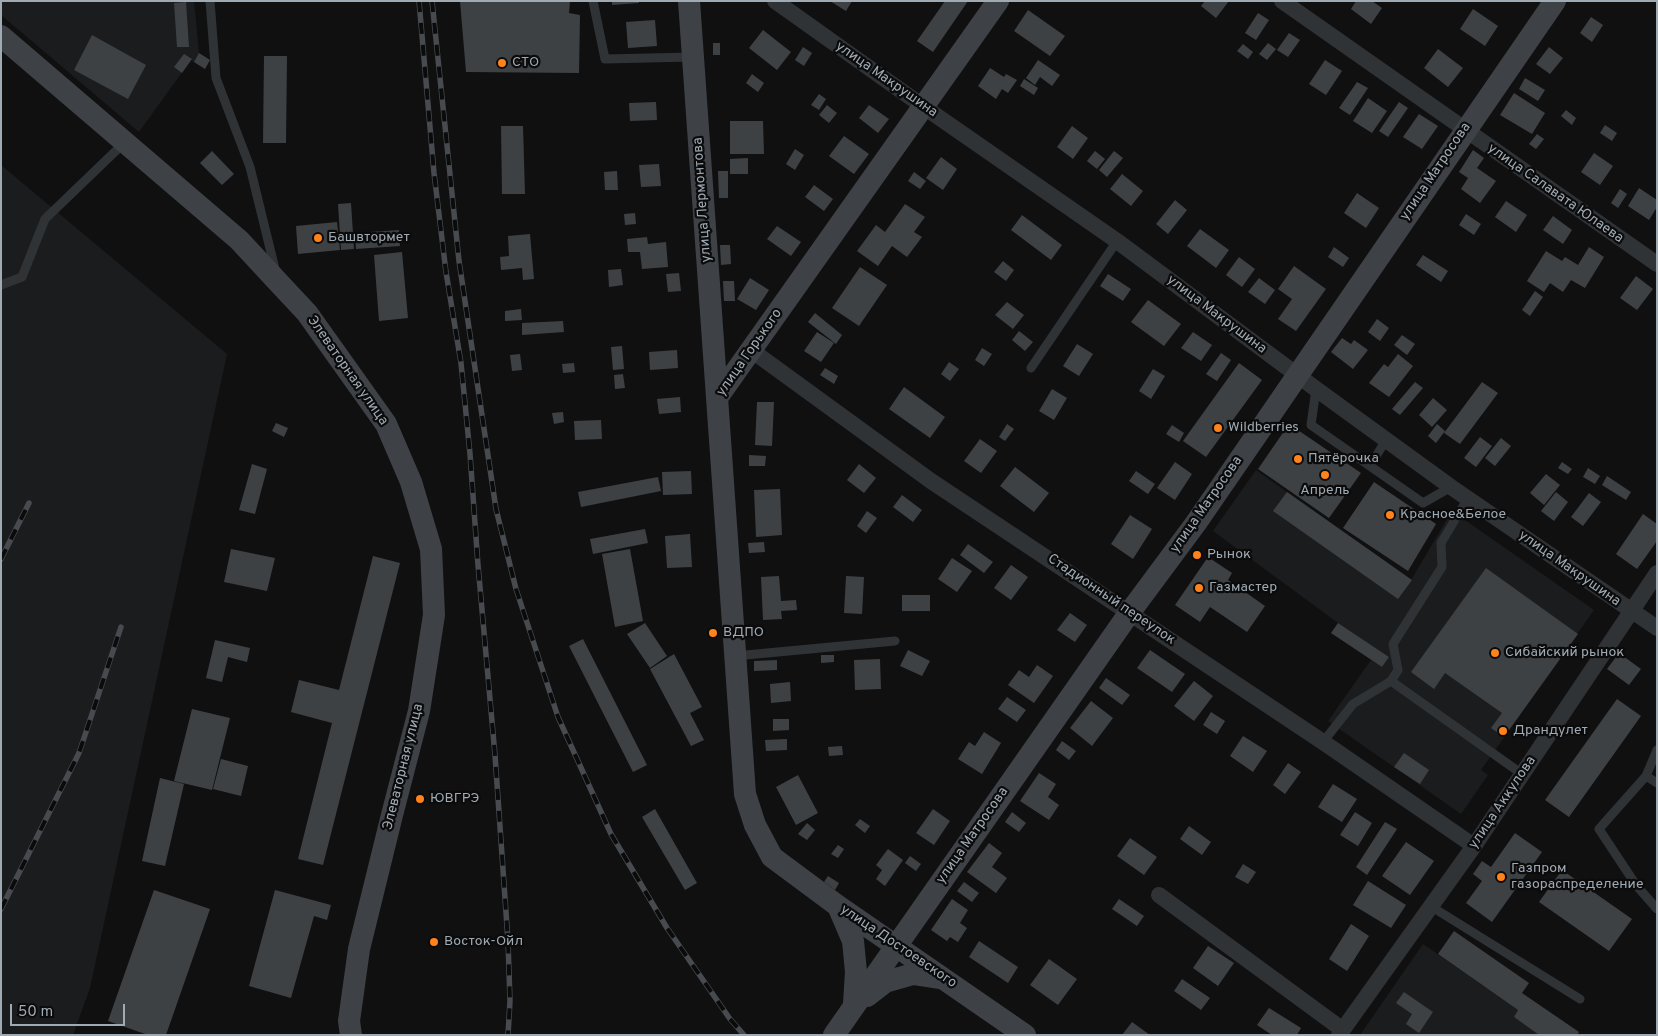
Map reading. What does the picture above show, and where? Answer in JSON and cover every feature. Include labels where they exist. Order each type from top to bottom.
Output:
[{"type":"main road","name":"улица Лермонтова","points":[[689,1],[717,398]]},
{"type":"main road","name":"улица Горького","points":[[772,857],[755,825],[744,794],[717,398],[998,1]]},
{"type":"main road","name":"улица Матросова","points":[[834,1035],[1130,612],[1196,523],[1554,1]]},
{"type":"main road","name":"Элеваторная улица","points":[[1,36],[239,240],[307,313],[386,424],[411,482],[431,549],[434,614],[419,711],[359,949],[349,1021],[351,1035]]},
{"type":"main road","name":"улица Достоевского","points":[[772,857],[838,906],[1025,1035]]},
{"type":"main road","points":[[838,906],[853,940],[856,972],[854,1005]]},
{"type":"main road","name":"улица Матросова","points":[[854,1005],[885,982],[913,974],[942,978]]},
{"type":"street","name":"улица Макрушина","points":[[775,1],[924,107],[1117,240],[1297,375],[1452,487],[1631,612],[1657,628]]},
{"type":"street","name":"улица Салавата Юлаева","points":[[1282,1],[1657,264]]},
{"type":"street","name":"Стадионный переулок","points":[[751,350],[931,481],[1130,612],[1474,846]]},
{"type":"street","name":"улица Аккулова","points":[[1159,895],[1341,1032],[1474,846],[1657,573]]},
{"type":"lane","points":[[210,1],[216,78],[250,167],[278,282]]},
{"type":"lane","points":[[593,1],[605,60],[692,57]]},
{"type":"lane","points":[[1,285],[22,278],[45,219],[125,142]]},
{"type":"lane","points":[[1031,368],[1117,240]]},
{"type":"lane","points":[[1316,389],[1311,425],[1423,503],[1452,487]]},
{"type":"lane","points":[[1370,466],[1386,440]]},
{"type":"lane","points":[[1323,742],[1352,704],[1392,681],[1398,670],[1393,644],[1442,567],[1441,543],[1468,498]]},
{"type":"lane","points":[[735,656],[896,641]]},
{"type":"lane","points":[[1392,681],[1522,774]]},
{"type":"lane","points":[[1657,750],[1646,776],[1600,829],[1636,885],[1657,909]]},
{"type":"lane","points":[[1646,776],[1657,783]]},
{"type":"lane","points":[[1432,907],[1580,999]]},
{"type":"shaded area","points":[[1,1],[194,1],[199,53],[210,60],[205,69],[191,60],[139,132],[1,15]]},
{"type":"shaded area","points":[[1,165],[227,354],[90,988],[73,1035],[1,1035]]},
{"type":"shaded area","points":[[1256,470],[1411,580],[1452,511],[1594,610],[1481,770],[1488,775],[1461,814],[1328,721],[1371,660],[1382,667],[1389,657],[1338,623],[1213,531]]},
{"type":"shaded area","points":[[1423,944],[1518,1010],[1514,1017],[1539,1035],[1360,1035]]},
{"type":"building","points":[[460,1],[570,1],[569,13],[580,15],[579,73],[466,72]]},
{"type":"building","points":[[612,1],[639,1],[639,3],[612,5]]},
{"type":"building","points":[[830,1],[852,1],[846,11]]},
{"type":"building","points":[[945,1],[968,1],[933,52],[917,41]]},
{"type":"building","points":[[1205,1],[1229,1],[1216,18],[1201,6]]},
{"type":"building","points":[[1356,1],[1372,1],[1382,8],[1371,24],[1351,9]]},
{"type":"building","points":[[186,2],[189,47],[177,47],[174,3]]},
{"type":"building","points":[[1473,9],[1498,26],[1485,46],[1460,29]]},
{"type":"building","points":[[1028,10],[1065,36],[1050,56],[1014,31]]},
{"type":"building","points":[[1258,13],[1269,20],[1256,40],[1245,33]]},
{"type":"building","points":[[1591,17],[1603,25],[1592,42],[1580,33]]},
{"type":"building","points":[[655,20],[657,46],[628,48],[626,22]]},
{"type":"building","points":[[763,30],[791,52],[777,70],[749,48]]},
{"type":"building","points":[[1289,33],[1300,40],[1288,57],[1277,50]]},
{"type":"building","points":[[92,35],[146,65],[128,99],[74,70]]},
{"type":"building","points":[[713,43],[720,43],[720,55],[713,55]]},
{"type":"building","points":[[1268,43],[1276,49],[1267,60],[1259,54]]},
{"type":"building","points":[[1243,44],[1253,52],[1248,59],[1237,51]]},
{"type":"building","points":[[803,47],[812,53],[804,66],[795,60]]},
{"type":"building","points":[[1549,47],[1563,58],[1550,74],[1536,64]]},
{"type":"building","points":[[1438,49],[1463,68],[1448,87],[1424,68]]},
{"type":"building","points":[[199,53],[210,60],[205,69],[194,62]]},
{"type":"building","points":[[184,54],[192,59],[182,73],[174,67]]},
{"type":"building","points":[[264,56],[287,56],[286,143],[263,143]]},
{"type":"building","points":[[1038,60],[1060,75],[1052,86],[1040,77],[1035,85],[1026,78]]},
{"type":"building","points":[[1325,60],[1342,71],[1326,95],[1309,84]]},
{"type":"building","points":[[990,68],[1004,77],[1006,74],[1017,80],[1008,93],[1002,89],[996,99],[978,86]]},
{"type":"building","points":[[752,74],[764,83],[758,92],[746,83]]},
{"type":"building","points":[[1525,78],[1545,90],[1538,101],[1519,89]]},
{"type":"building","points":[[1024,79],[1038,88],[1034,95],[1020,86]]},
{"type":"building","points":[[1357,82],[1368,88],[1350,115],[1339,108]]},
{"type":"building","points":[[1514,93],[1545,113],[1532,134],[1500,115]]},
{"type":"building","points":[[819,94],[826,99],[819,110],[811,105]]},
{"type":"building","points":[[1368,98],[1387,111],[1372,133],[1353,121]]},
{"type":"building","points":[[656,102],[657,120],[630,121],[629,103]]},
{"type":"building","points":[[1399,102],[1408,108],[1388,137],[1379,131]]},
{"type":"building","points":[[827,105],[837,113],[829,123],[819,115]]},
{"type":"building","points":[[869,105],[889,119],[878,133],[859,118]]},
{"type":"building","points":[[1566,110],[1576,118],[1572,125],[1561,116]]},
{"type":"building","points":[[1419,114],[1438,126],[1422,149],[1403,137]]},
{"type":"building","points":[[730,121],[763,121],[764,154],[730,154]]},
{"type":"building","points":[[1605,125],[1617,133],[1612,141],[1600,133]]},
{"type":"building","points":[[501,126],[523,126],[525,194],[502,194]]},
{"type":"building","points":[[1072,126],[1088,138],[1073,159],[1057,147]]},
{"type":"building","points":[[1537,134],[1544,139],[1536,149],[1529,144]]},
{"type":"building","points":[[844,136],[869,154],[854,174],[829,156]]},
{"type":"building","points":[[795,149],[804,155],[795,170],[786,164]]},
{"type":"building","points":[[1473,150],[1484,158],[1477,168],[1496,181],[1480,203],[1461,189],[1468,178],[1459,172]]},
{"type":"building","points":[[212,151],[234,174],[222,185],[200,163]]},
{"type":"building","points":[[1095,151],[1105,159],[1097,169],[1087,161]]},
{"type":"building","points":[[1114,151],[1123,158],[1107,177],[1099,170]]},
{"type":"building","points":[[1594,153],[1613,166],[1600,185],[1581,172]]},
{"type":"building","points":[[941,157],[957,169],[943,190],[926,178]]},
{"type":"building","points":[[748,158],[748,174],[730,174],[730,159]]},
{"type":"building","points":[[659,164],[661,186],[641,187],[639,165]]},
{"type":"building","points":[[617,171],[618,190],[605,190],[604,172]]},
{"type":"building","points":[[718,171],[728,171],[728,198],[719,198]]},
{"type":"building","points":[[914,172],[926,181],[920,189],[908,181]]},
{"type":"building","points":[[1122,174],[1143,191],[1131,206],[1110,189]]},
{"type":"building","points":[[814,185],[833,199],[824,211],[805,197]]},
{"type":"building","points":[[1639,188],[1657,200],[1657,207],[1649,220],[1628,206]]},
{"type":"building","points":[[1620,189],[1627,194],[1618,208],[1611,203]]},
{"type":"building","points":[[1357,193],[1379,208],[1366,228],[1344,213]]},
{"type":"building","points":[[1175,200],[1187,210],[1168,234],[1156,224]]},
{"type":"building","points":[[1506,201],[1527,215],[1516,232],[1495,217]]},
{"type":"building","points":[[351,203],[354,249],[341,250],[338,204]]},
{"type":"building","points":[[905,204],[925,217],[914,232],[922,237],[907,257],[892,246],[878,266],[857,251],[876,225],[885,232]]},
{"type":"building","points":[[635,213],[636,224],[625,225],[624,214]]},
{"type":"building","points":[[1466,214],[1481,224],[1474,235],[1459,225]]},
{"type":"building","points":[[1022,215],[1062,245],[1051,260],[1011,230]]},
{"type":"building","points":[[1553,216],[1572,230],[1563,244],[1543,230]]},
{"type":"building","name":"Башвтормет","points":[[337,222],[340,250],[298,254],[296,226]]},
{"type":"building","points":[[777,226],[801,242],[791,256],[767,239]]},
{"type":"building","points":[[1200,229],[1229,250],[1216,268],[1187,246]]},
{"type":"building","points":[[399,230],[400,246],[356,249],[355,233]]},
{"type":"building","points":[[530,234],[534,279],[523,280],[522,268],[501,270],[500,257],[509,256],[508,236]]},
{"type":"building","points":[[647,237],[648,244],[666,242],[668,267],[642,269],[640,252],[628,252],[627,239]]},
{"type":"building","points":[[720,245],[730,245],[731,264],[721,265]]},
{"type":"building","points":[[1334,247],[1349,258],[1343,267],[1328,257]]},
{"type":"building","points":[[1589,247],[1604,257],[1585,288],[1571,280],[1563,292],[1550,283],[1544,292],[1527,281],[1546,251],[1562,261],[1565,257],[1578,265]]},
{"type":"building","points":[[402,252],[408,318],[379,321],[374,255]]},
{"type":"building","points":[[1423,255],[1448,271],[1441,282],[1416,265]]},
{"type":"building","points":[[1239,257],[1255,269],[1242,287],[1226,275]]},
{"type":"building","points":[[1003,261],[1014,270],[1006,281],[994,272]]},
{"type":"building","points":[[1294,266],[1326,289],[1296,331],[1278,319],[1292,299],[1278,289]]},
{"type":"building","points":[[860,267],[887,285],[859,326],[832,308]]},
{"type":"building","points":[[621,269],[623,285],[609,287],[608,270]]},
{"type":"building","points":[[679,273],[681,291],[668,292],[666,274]]},
{"type":"building","points":[[1108,274],[1131,289],[1123,301],[1100,286]]},
{"type":"building","points":[[1636,276],[1653,289],[1637,310],[1620,298]]},
{"type":"building","points":[[750,278],[769,290],[756,310],[737,299]]},
{"type":"building","points":[[1259,278],[1275,290],[1265,304],[1248,292]]},
{"type":"building","points":[[723,281],[734,281],[735,301],[724,301]]},
{"type":"building","points":[[1535,291],[1543,297],[1530,316],[1522,310]]},
{"type":"building","points":[[1148,300],[1181,324],[1164,346],[1131,322]]},
{"type":"building","points":[[1007,302],[1024,315],[1013,329],[995,315]]},
{"type":"building","points":[[521,309],[522,320],[505,321],[505,311]]},
{"type":"building","points":[[815,313],[842,335],[836,344],[808,322]]},
{"type":"building","points":[[1377,319],[1389,328],[1380,341],[1368,332]]},
{"type":"building","points":[[563,321],[564,332],[522,335],[522,323]]},
{"type":"building","points":[[1019,331],[1033,342],[1025,351],[1012,340]]},
{"type":"building","points":[[817,332],[834,343],[821,362],[804,351]]},
{"type":"building","points":[[1193,332],[1212,345],[1201,361],[1181,348]]},
{"type":"building","points":[[1402,335],[1415,344],[1407,355],[1394,345]]},
{"type":"building","points":[[1342,338],[1351,344],[1354,340],[1368,350],[1353,369],[1331,352]]},
{"type":"building","points":[[1077,344],[1093,354],[1079,376],[1063,366]]},
{"type":"building","points":[[622,346],[624,369],[613,370],[611,347]]},
{"type":"building","points":[[982,348],[992,354],[984,366],[975,360]]},
{"type":"building","points":[[677,350],[678,368],[650,370],[649,352]]},
{"type":"building","points":[[1221,353],[1231,360],[1217,381],[1206,374]]},
{"type":"building","points":[[520,354],[522,370],[512,371],[510,355]]},
{"type":"building","points":[[1398,354],[1413,366],[1389,397],[1369,383],[1384,364],[1388,367]]},
{"type":"building","points":[[949,362],[959,369],[950,381],[941,374]]},
{"type":"building","points":[[574,363],[575,372],[563,373],[562,364]]},
{"type":"building","points":[[1239,363],[1262,380],[1206,457],[1183,441]]},
{"type":"building","points":[[825,368],[838,376],[834,384],[820,375]]},
{"type":"building","points":[[1153,369],[1165,376],[1151,399],[1139,391]]},
{"type":"building","points":[[623,374],[625,388],[615,389],[614,375]]},
{"type":"building","points":[[1415,382],[1423,388],[1400,415],[1392,409]]},
{"type":"building","points":[[1482,382],[1498,393],[1460,444],[1444,433]]},
{"type":"building","points":[[904,387],[945,417],[930,438],[889,409]]},
{"type":"building","points":[[1052,389],[1067,398],[1054,420],[1039,411]]},
{"type":"building","points":[[680,397],[681,412],[659,414],[657,399]]},
{"type":"building","points":[[1433,398],[1447,410],[1432,427],[1419,415]]},
{"type":"building","points":[[757,402],[774,402],[772,446],[755,445]]},
{"type":"building","points":[[563,412],[564,422],[554,424],[552,413]]},
{"type":"building","points":[[601,420],[602,439],[575,440],[574,421]]},
{"type":"building","points":[[276,423],[288,428],[284,437],[272,431]]},
{"type":"building","points":[[1007,424],[1014,429],[1005,441],[999,437]]},
{"type":"building","points":[[1289,424],[1361,473],[1329,518],[1258,469]]},
{"type":"building","points":[[1437,424],[1445,431],[1436,443],[1428,436]]},
{"type":"building","points":[[1172,425],[1184,433],[1179,442],[1166,434]]},
{"type":"building","points":[[1480,437],[1492,446],[1476,467],[1464,458]]},
{"type":"building","points":[[1501,438],[1511,446],[1495,466],[1485,458]]},
{"type":"building","points":[[980,439],[997,451],[981,473],[964,461]]},
{"type":"building","points":[[749,455],[766,456],[765,466],[749,466]]},
{"type":"building","points":[[1175,462],[1192,474],[1175,500],[1157,488]]},
{"type":"building","points":[[1562,462],[1572,469],[1568,474],[1558,468]]},
{"type":"building","points":[[252,464],[267,469],[255,514],[239,510]]},
{"type":"building","points":[[859,464],[876,478],[864,493],[847,480]]},
{"type":"building","points":[[1015,467],[1049,493],[1034,512],[1000,486]]},
{"type":"building","points":[[1588,468],[1600,476],[1595,484],[1583,477]]},
{"type":"building","points":[[691,471],[692,494],[663,495],[662,472]]},
{"type":"building","points":[[1136,471],[1155,484],[1148,494],[1129,481]]},
{"type":"building","points":[[1546,474],[1560,485],[1544,505],[1530,493]]},
{"type":"building","points":[[1607,476],[1631,492],[1626,500],[1602,485]]},
{"type":"building","points":[[658,477],[661,491],[581,507],[578,492]]},
{"type":"building","points":[[1374,482],[1436,524],[1408,571],[1343,528]]},
{"type":"building","points":[[780,489],[782,535],[756,537],[754,490]]},
{"type":"building","points":[[1287,492],[1412,580],[1398,599],[1273,511]]},
{"type":"building","points":[[1556,492],[1568,502],[1554,521],[1541,511]]},
{"type":"building","points":[[1589,493],[1601,502],[1583,526],[1571,517]]},
{"type":"building","points":[[902,495],[922,510],[913,522],[893,507]]},
{"type":"building","points":[[867,511],[877,518],[866,533],[857,526]]},
{"type":"building","points":[[1643,514],[1657,524],[1657,541],[1637,569],[1616,554]]},
{"type":"building","points":[[1130,515],[1152,529],[1133,559],[1111,544]]},
{"type":"building","points":[[645,529],[648,543],[593,554],[590,539]]},
{"type":"building","points":[[690,534],[692,567],[667,568],[665,536]]},
{"type":"building","points":[[764,542],[765,552],[749,553],[748,543]]},
{"type":"building","points":[[968,544],[993,562],[984,573],[960,555]]},
{"type":"building","points":[[231,549],[275,558],[267,591],[224,582]]},
{"type":"building","points":[[630,549],[643,621],[615,627],[602,554]]},
{"type":"building","points":[[373,556],[400,563],[323,865],[298,859],[332,723],[291,712],[299,680],[339,690]]},
{"type":"building","points":[[1208,557],[1232,573],[1228,580],[1265,606],[1247,632],[1210,607],[1200,622],[1175,605]]},
{"type":"building","points":[[952,558],[972,571],[957,592],[938,579]]},
{"type":"building","points":[[1011,565],[1028,577],[1011,600],[994,588]]},
{"type":"building","name":"Сибайский рынок","points":[[1486,568],[1578,634],[1504,737],[1491,728],[1502,713],[1445,673],[1434,689],[1411,672]]},
{"type":"building","points":[[779,576],[781,601],[796,600],[797,610],[781,611],[782,619],[763,620],[761,577]]},
{"type":"building","points":[[846,576],[864,577],[862,614],[844,613]]},
{"type":"building","points":[[902,595],[930,595],[930,611],[902,611]]},
{"type":"building","points":[[1070,613],[1087,625],[1075,642],[1057,630]]},
{"type":"building","points":[[645,623],[667,656],[650,668],[627,634]]},
{"type":"building","points":[[1338,623],[1389,657],[1382,667],[1331,633]]},
{"type":"building","points":[[583,639],[647,765],[633,772],[569,646]]},
{"type":"building","points":[[215,640],[250,648],[247,662],[228,657],[222,682],[206,678]]},
{"type":"building","points":[[908,650],[930,661],[922,676],[900,666]]},
{"type":"building","points":[[1150,650],[1185,674],[1172,692],[1137,668]]},
{"type":"building","points":[[1619,653],[1641,669],[1629,685],[1607,669]]},
{"type":"building","points":[[674,654],[702,707],[690,713],[704,740],[691,746],[650,669]]},
{"type":"building","points":[[821,655],[834,655],[834,662],[821,663]]},
{"type":"building","points":[[880,659],[881,689],[855,690],[854,660]]},
{"type":"building","points":[[777,660],[777,670],[754,671],[754,661]]},
{"type":"building","points":[[1037,665],[1053,676],[1034,703],[1008,685],[1019,670],[1029,677]]},
{"type":"building","points":[[1106,678],[1130,695],[1122,705],[1099,688]]},
{"type":"building","points":[[1194,681],[1213,696],[1194,721],[1174,706]]},
{"type":"building","points":[[790,682],[791,701],[771,703],[770,684]]},
{"type":"building","points":[[1007,697],[1026,710],[1017,722],[998,709]]},
{"type":"building","points":[[1617,699],[1641,716],[1569,817],[1545,800]]},
{"type":"building","points":[[1091,701],[1113,718],[1092,746],[1070,728]]},
{"type":"building","points":[[192,709],[230,718],[212,790],[174,781]]},
{"type":"building","points":[[1211,712],[1225,721],[1217,734],[1203,725]]},
{"type":"building","points":[[773,719],[789,719],[789,730],[773,731]]},
{"type":"building","points":[[984,732],[1001,743],[982,774],[958,759],[969,742],[975,746]]},
{"type":"building","points":[[1243,736],[1267,751],[1253,772],[1230,756]]},
{"type":"building","points":[[787,739],[787,750],[766,751],[765,740]]},
{"type":"building","points":[[1062,741],[1076,751],[1069,760],[1056,750]]},
{"type":"building","points":[[842,746],[843,755],[829,756],[828,747]]},
{"type":"building","points":[[1404,753],[1429,770],[1420,784],[1394,767]]},
{"type":"building","points":[[221,759],[248,766],[241,796],[213,789]]},
{"type":"building","points":[[1288,763],[1301,772],[1285,794],[1273,785]]},
{"type":"building","points":[[1039,773],[1056,784],[1048,797],[1059,805],[1049,820],[1020,801]]},
{"type":"building","points":[[798,775],[818,813],[796,825],[776,787]]},
{"type":"building","points":[[160,778],[184,784],[165,866],[142,861]]},
{"type":"building","points":[[1333,784],[1357,799],[1342,822],[1318,807]]},
{"type":"building","points":[[655,809],[697,883],[685,890],[642,817]]},
{"type":"building","points":[[933,809],[950,821],[934,845],[916,833]]},
{"type":"building","points":[[1012,812],[1026,823],[1019,832],[1005,822]]},
{"type":"building","points":[[1355,812],[1372,823],[1358,846],[1340,835]]},
{"type":"building","points":[[860,819],[870,826],[865,833],[855,825]]},
{"type":"building","points":[[1385,822],[1397,829],[1367,875],[1356,867]]},
{"type":"building","points":[[807,823],[815,830],[807,840],[798,834]]},
{"type":"building","points":[[1189,826],[1211,842],[1202,855],[1180,839]]},
{"type":"building","name":"Газпром газораспределение","points":[[1515,833],[1542,852],[1492,922],[1466,903],[1482,881],[1473,874],[1482,861],[1491,867]]},
{"type":"building","points":[[1130,838],[1157,857],[1144,875],[1117,856]]},
{"type":"building","points":[[1406,842],[1434,861],[1410,895],[1382,876]]},
{"type":"building","points":[[989,843],[1002,853],[992,867],[1007,878],[996,893],[967,872]]},
{"type":"building","points":[[838,845],[844,849],[838,858],[831,854]]},
{"type":"building","points":[[888,849],[903,860],[885,886],[876,879],[882,870],[876,865]]},
{"type":"building","points":[[910,856],[921,864],[916,871],[905,863]]},
{"type":"building","points":[[1243,864],[1256,872],[1248,884],[1235,877]]},
{"type":"building","points":[[1562,870],[1632,919],[1609,951],[1539,902]]},
{"type":"building","points":[[828,876],[839,883],[835,890],[824,882]]},
{"type":"building","points":[[1368,881],[1406,905],[1391,928],[1353,905]]},
{"type":"building","points":[[964,882],[979,893],[972,902],[957,891]]},
{"type":"building","points":[[154,890],[210,909],[166,1035],[148,1035],[108,1021]]},
{"type":"building","points":[[275,890],[331,905],[327,920],[314,916],[291,998],[249,986]]},
{"type":"building","points":[[952,899],[968,910],[960,923],[967,928],[958,942],[950,937],[947,941],[931,930]]},
{"type":"building","points":[[1119,899],[1144,916],[1137,926],[1112,909]]},
{"type":"building","points":[[1351,924],[1369,936],[1347,971],[1329,959]]},
{"type":"building","points":[[1454,931],[1529,983],[1522,993],[1579,1032],[1577,1035],[1539,1035],[1514,1017],[1518,1010],[1438,954]]},
{"type":"building","points":[[979,941],[1018,967],[1008,983],[969,957]]},
{"type":"building","points":[[1208,946],[1234,963],[1218,986],[1193,968]]},
{"type":"building","points":[[1049,959],[1077,979],[1058,1005],[1030,985]]},
{"type":"building","points":[[1182,979],[1210,998],[1201,1010],[1174,991]]},
{"type":"building","points":[[1404,992],[1433,1012],[1419,1033],[1406,1024],[1412,1014],[1396,1003]]},
{"type":"building","points":[[1269,1008],[1301,1028],[1297,1035],[1272,1035],[1257,1025]]},
{"type":"building","points":[[1132,1022],[1150,1035],[1122,1035]]},
{"type":"railway","points":[[419,1],[434,173],[446,272],[461,363],[470,454],[495,755],[508,941],[510,1001],[508,1035]]},
{"type":"railway","points":[[432,1],[459,261],[496,509],[516,589],[558,717],[611,834],[667,928],[730,1019],[744,1035]]},
{"type":"railway","points":[[1,559],[29,503]]},
{"type":"railway","points":[[1,909],[79,753],[121,627]]},
{"type":"place","name":"СТО","points":[[502,63]]},
{"type":"place","name":"Башвтормет","points":[[318,238]]},
{"type":"place","name":"Wildberries","points":[[1218,428]]},
{"type":"place","name":"Пятёрочка","points":[[1298,459]]},
{"type":"place","name":"Апрель","points":[[1325,475]]},
{"type":"place","name":"Красное&Белое","points":[[1390,515]]},
{"type":"place","name":"Рынок","points":[[1197,555]]},
{"type":"place","name":"Газмастер","points":[[1199,588]]},
{"type":"place","name":"ВДПО","points":[[713,633]]},
{"type":"place","name":"Сибайский рынок","points":[[1495,653]]},
{"type":"place","name":"Драндулет","points":[[1503,731]]},
{"type":"place","name":"ЮВГРЭ","points":[[420,799]]},
{"type":"place","name":"Газпром газораспределение","points":[[1501,877]]},
{"type":"place","name":"Восток-Ойл","points":[[434,942]]}]
